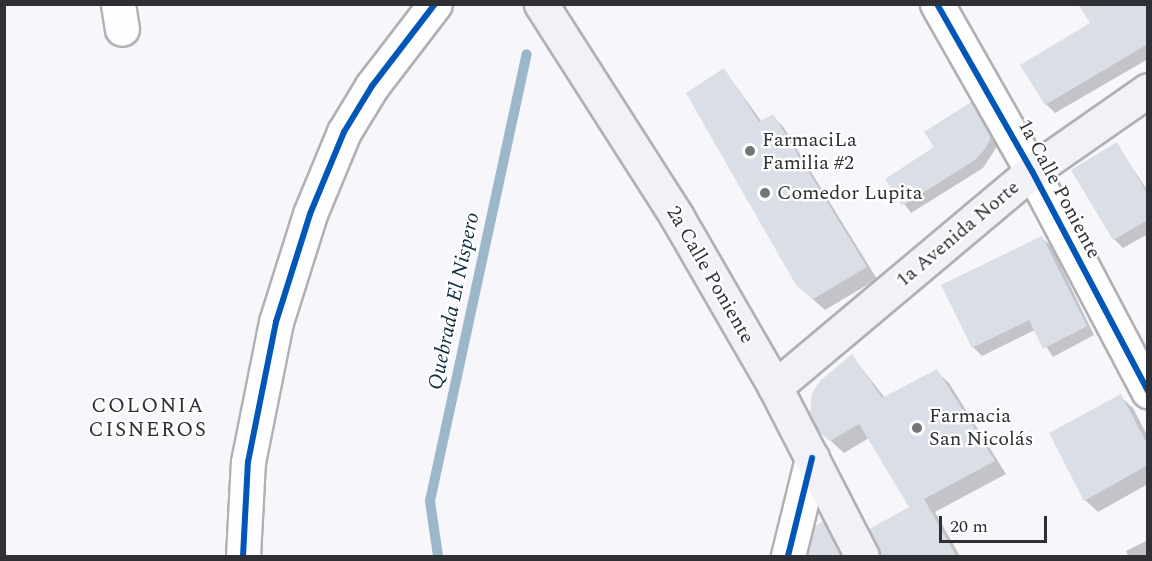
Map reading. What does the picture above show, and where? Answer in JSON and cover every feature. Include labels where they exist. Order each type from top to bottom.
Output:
[{"type":"main road","name":"2a Calle Poniente","points":[[541,4],[677,217],[775,387],[862,556]]},
{"type":"main road","name":"1a Avenida Norte","points":[[775,387],[1032,171],[1148,90]]},
{"type":"street","points":[[243,556],[248,462],[276,322],[310,214],[344,132],[372,86],[435,4]]},
{"type":"street","name":"1a Calle Poniente","points":[[937,4],[1032,171],[1148,391]]},
{"type":"street","points":[[788,556],[812,458]]},
{"type":"building","points":[[1078,4],[1148,4],[1148,44],[1045,105],[1020,65],[1090,23]]},
{"type":"building","points":[[724,68],[759,122],[773,114],[867,267],[813,299],[796,285],[686,93]]},
{"type":"building","points":[[971,102],[991,137],[985,149],[975,160],[902,206],[885,179],[934,147],[924,132]]},
{"type":"building","points":[[1117,142],[1148,195],[1148,220],[1113,240],[1071,170]]},
{"type":"building","points":[[1042,236],[1087,326],[1043,349],[1029,320],[972,348],[941,285]]},
{"type":"building","name":"Farmacia San Nicolás","points":[[852,354],[882,398],[937,369],[995,461],[909,507],[859,424],[830,441],[819,432],[810,414],[812,393],[820,381]]},
{"type":"building","points":[[1121,394],[1148,446],[1148,465],[1084,501],[1049,433]]},
{"type":"building","points":[[924,499],[956,556],[881,556],[869,529]]},
{"type":"building","points":[[823,521],[841,556],[807,556],[814,527]]},
{"type":"waterway","name":"Quebrada El Nispero","points":[[438,556],[430,501],[527,54]]},
{"type":"cycle path","points":[[243,556],[248,462],[276,322],[310,214],[344,132],[372,86],[435,4]]},
{"type":"cycle path","points":[[937,4],[1032,171],[1148,391]]},
{"type":"cycle path","points":[[788,556],[812,458]]},
{"type":"place","name":"FarmaciLa Familia #2","points":[[750,151]]},
{"type":"place","name":"Comedor Lupita","points":[[765,193]]},
{"type":"place","name":"Farmacia San Nicolás","points":[[917,428]]},
{"type":"district","name":"COLONIA CISNEROS","points":[[148,418]]}]
